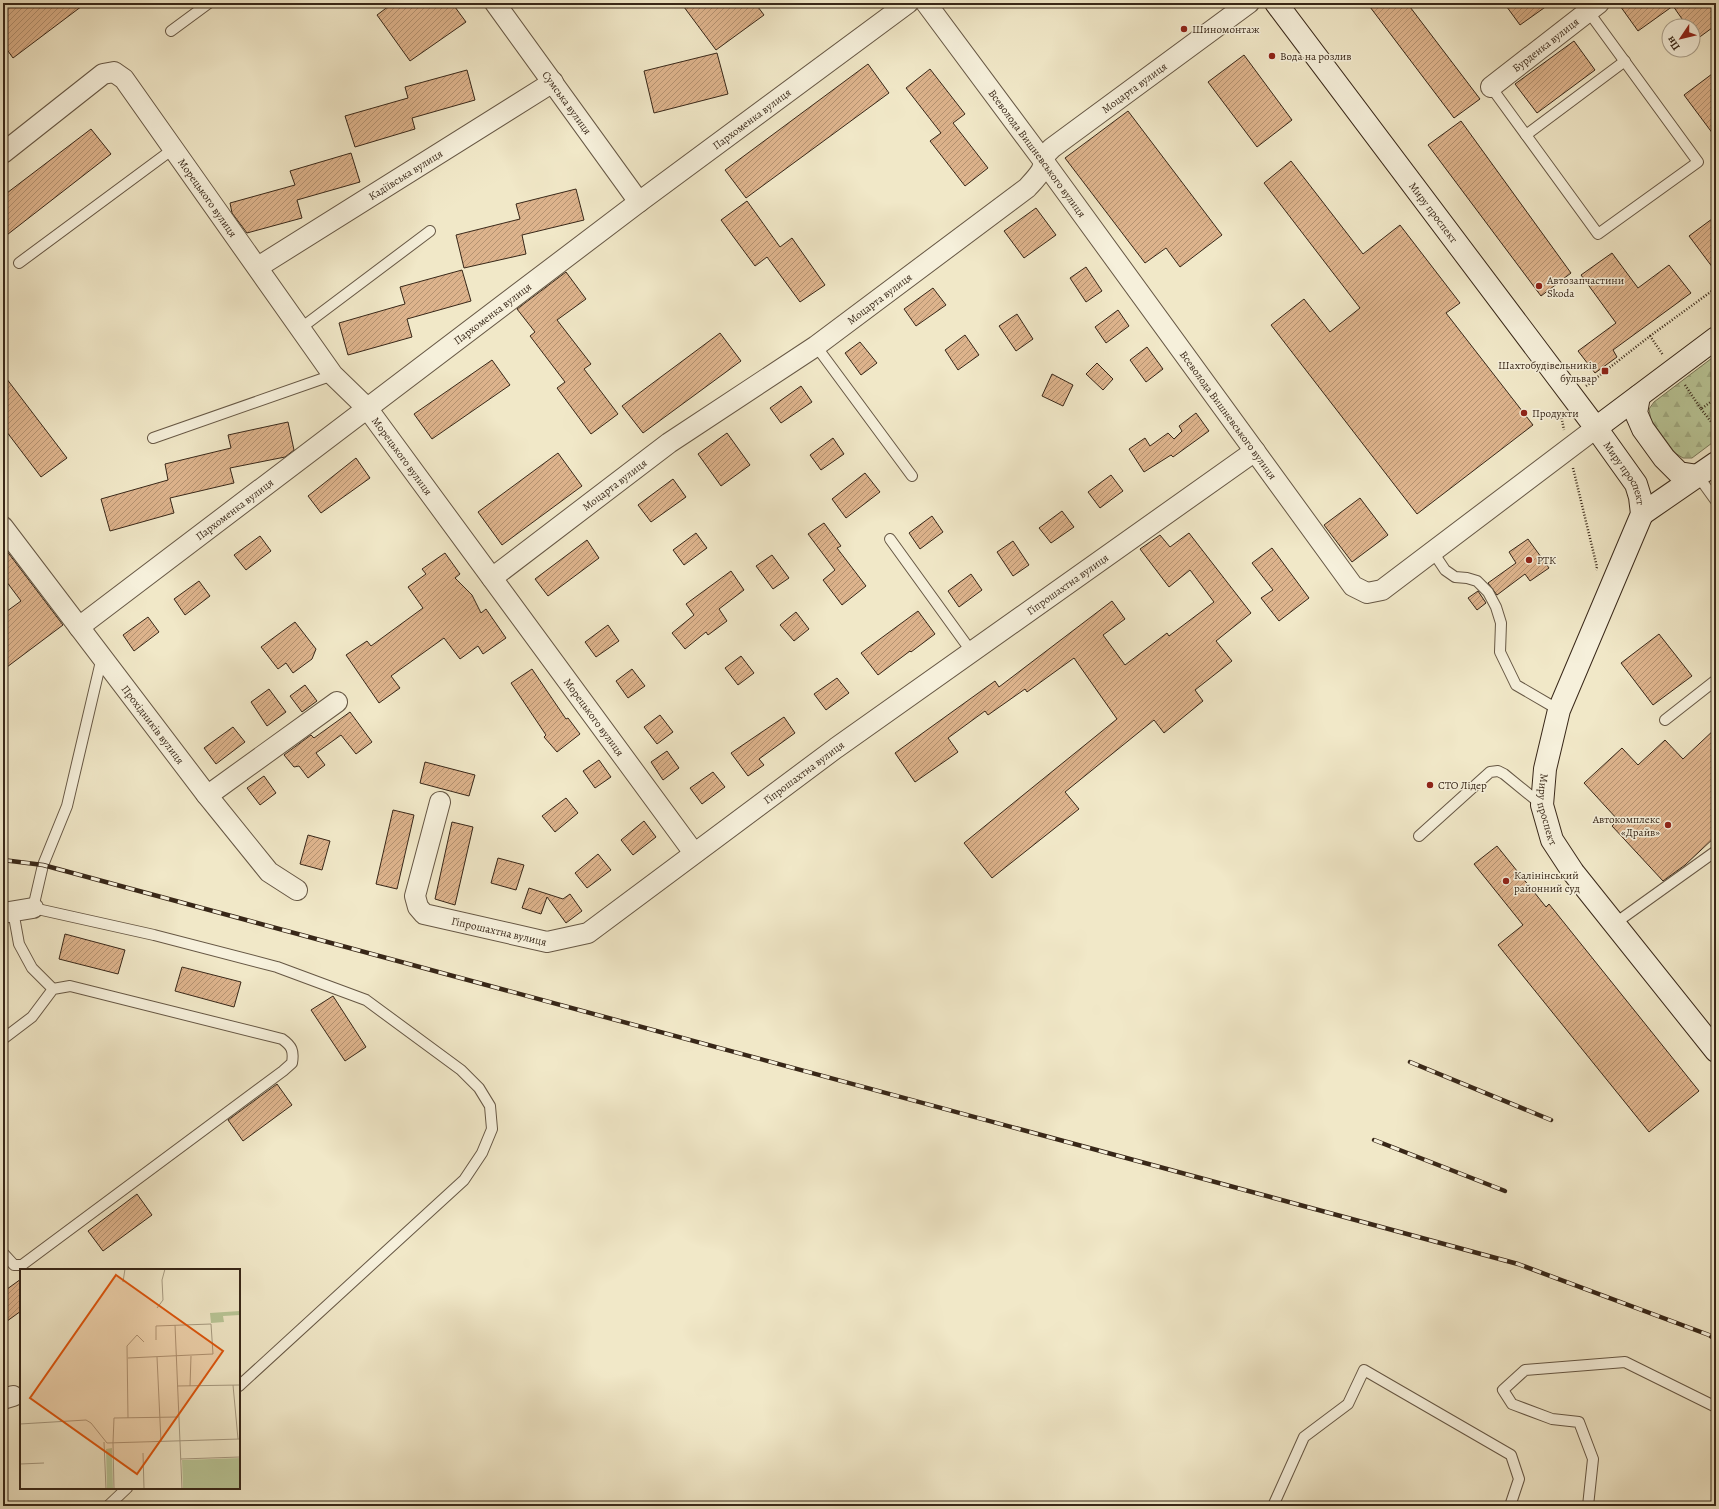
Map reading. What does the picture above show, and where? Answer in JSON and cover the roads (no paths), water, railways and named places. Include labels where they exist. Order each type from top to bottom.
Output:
[{"type":"main road","name":"Миру проспект","points":[[1276,3],[1596,428],[1636,484],[1640,496],[1642,514],[1559,710],[1545,769],[1542,804],[1552,840],[1573,872],[1716,1051]]},
{"type":"main road","points":[[1596,428],[1716,338]]},
{"type":"main road","points":[[1639,396],[1636,413],[1643,429],[1664,458],[1679,473],[1698,476]]},
{"type":"main road","points":[[1642,514],[1716,463]]},
{"type":"street","name":"Сумська вулиця","points":[[495,3],[639,202]]},
{"type":"street","name":"Пархоменка вулиця","points":[[79,627],[639,202],[908,3]]},
{"type":"street","name":"Всеволода Вишневського вулиця","points":[[926,3],[1046,163],[1353,586],[1367,593],[1382,590],[1596,428]]},
{"type":"street","name":"Моцарта вулиця","points":[[492,578],[669,443],[816,346],[1027,188],[1046,163],[1045,155],[1052,148],[1249,3]]},
{"type":"street","name":"Бурденка вулиця","points":[[1491,87],[1594,7]]},
{"type":"street","name":"Морецького вулиця","points":[[3,153],[103,74],[114,72],[124,79],[333,375],[367,408],[694,853]]},
{"type":"street","name":"Кадіївська вулиця","points":[[258,267],[553,82]]},
{"type":"street","name":"Гіпрошахтна вулиця","points":[[440,802],[415,896],[418,907],[424,914],[547,942],[588,933],[694,853],[971,651],[1255,451]]},
{"type":"street","name":"Прохідників вулиця","points":[[3,527],[206,794],[269,872],[297,890]]},
{"type":"street","points":[[206,794],[211,793],[337,702]]},
{"type":"street","points":[[8,912],[33,908]]},
{"type":"lane","points":[[171,31],[208,3]]},
{"type":"lane","points":[[1491,87],[1598,234],[1698,162],[1625,61],[1594,7]]},
{"type":"lane","points":[[1526,135],[1625,61]]},
{"type":"lane","points":[[19,263],[173,149]]},
{"type":"lane","points":[[301,328],[430,231]]},
{"type":"lane","points":[[816,346],[912,476]]},
{"type":"lane","points":[[153,438],[333,375]]},
{"type":"lane","points":[[1698,476],[1716,501]]},
{"type":"lane","points":[[890,539],[971,651]]},
{"type":"lane","points":[[1433,552],[1444,570],[1455,577],[1477,581],[1488,592],[1496,607],[1501,623],[1500,652],[1516,685],[1559,710]]},
{"type":"lane","points":[[102,657],[67,806],[43,865],[33,908],[154,935],[277,967],[366,1000],[461,1070],[479,1088],[490,1106],[492,1129],[482,1153],[464,1180],[240,1385]]},
{"type":"lane","points":[[1665,720],[1716,680]]},
{"type":"lane","points":[[1419,836],[1490,772],[1498,771],[1504,774],[1542,804]]},
{"type":"lane","points":[[1614,924],[1716,851]]},
{"type":"lane","points":[[8,912],[18,944],[32,968],[53,989]]},
{"type":"lane","points":[[3,1039],[32,1017],[53,989],[70,986],[282,1039],[290,1045],[294,1053],[292,1063],[22,1266],[14,1265],[3,1253]]},
{"type":"lane","points":[[1588,1506],[1593,1459],[1579,1422],[1552,1419],[1512,1404],[1503,1390],[1525,1370],[1626,1362],[1716,1407]]},
{"type":"lane","points":[[1273,1506],[1304,1437],[1348,1404],[1364,1370],[1511,1455],[1519,1479],[1510,1506]]},
{"type":"lane","points":[[108,1506],[127,1489]]},
{"type":"railway","points":[[3,860],[43,865],[1518,1264],[1709,1335],[1716,1340]]},
{"type":"railway","points":[[1410,1062],[1551,1120]]},
{"type":"railway","points":[[1374,1140],[1505,1191]]},
{"type":"place","name":"Шиномонтаж","points":[[1184,29]]},
{"type":"place","name":"Вода на розлив","points":[[1272,56]]},
{"type":"place","name":"Автозапчастини Skoda","points":[[1539,286]]},
{"type":"place","name":"Шахтобудівельників бульвар","points":[[1605,371]]},
{"type":"place","name":"Продукти","points":[[1524,413]]},
{"type":"place","name":"РТК","points":[[1529,560]]},
{"type":"place","name":"СТО Лідер","points":[[1430,785]]},
{"type":"place","name":"Автокомплекс «Драйв»","points":[[1668,825]]},
{"type":"place","name":"Калінінський районний суд","points":[[1506,881]]}]
